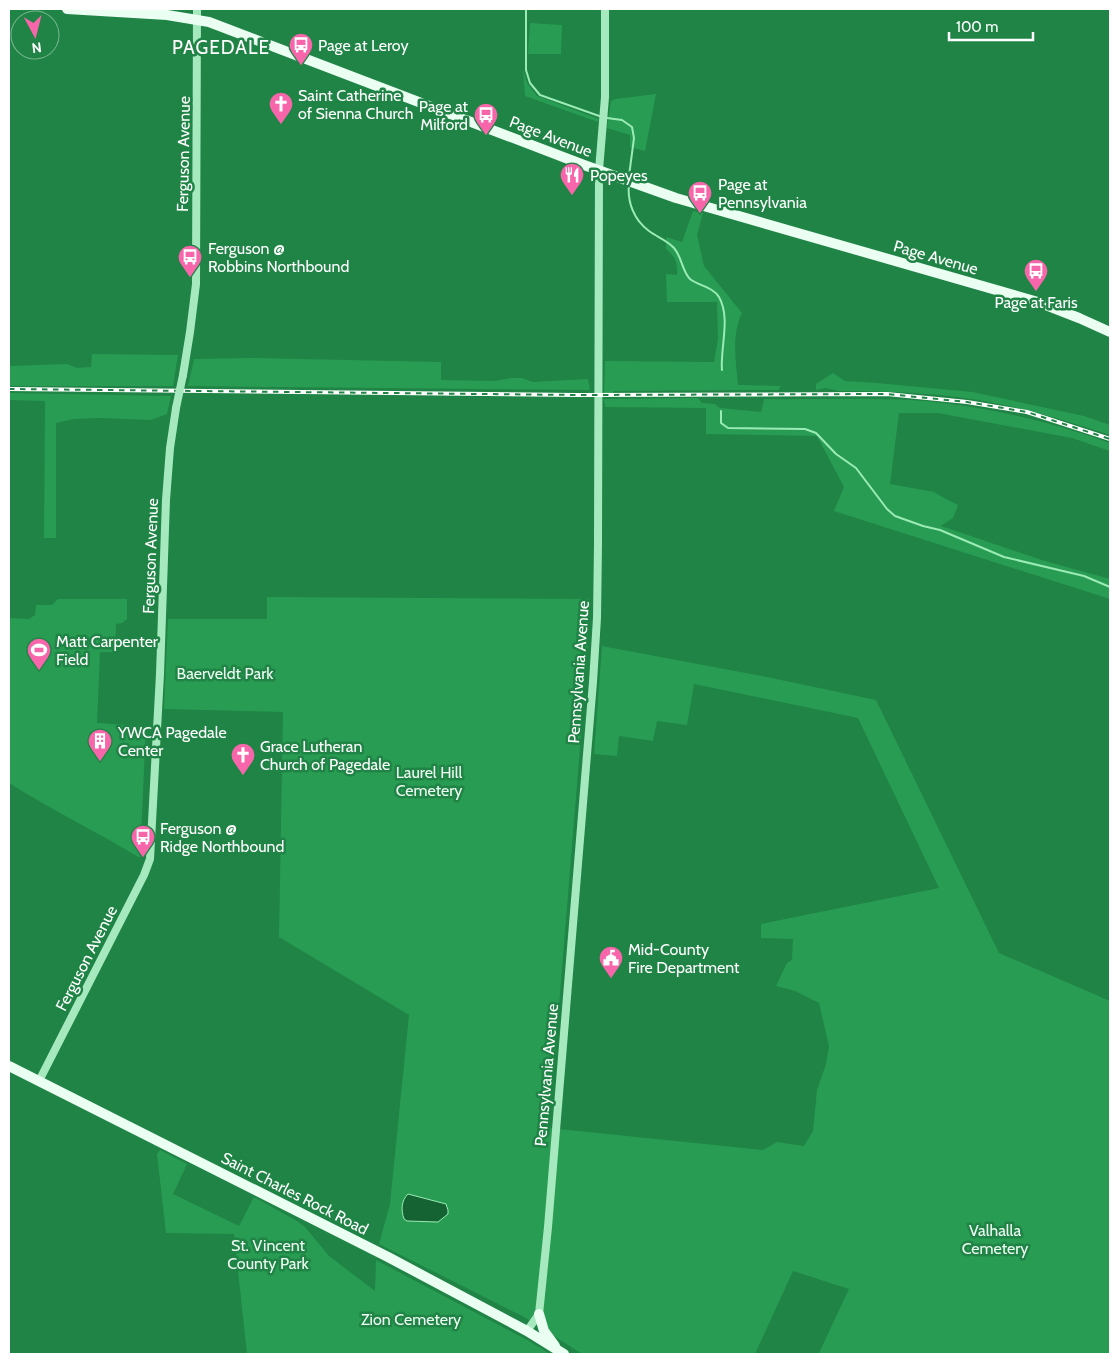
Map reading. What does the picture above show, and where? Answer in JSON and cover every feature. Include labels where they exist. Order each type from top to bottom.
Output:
[{"type":"main road","name":"Page Avenue","points":[[67,9],[167,15],[198,14],[230,29],[676,198],[1038,302],[1110,332]]},
{"type":"main road","name":"Saint Charles Rock Road","points":[[9,1066],[372,1248],[527,1331],[561,1353]]},
{"type":"main road","points":[[539,1314],[544,1331],[561,1353]]},
{"type":"street","name":"Pennsylvania Avenue","points":[[527,1331],[539,1314],[548,1227],[597,618],[599,170],[604,114],[605,9]]},
{"type":"street","name":"Ferguson Avenue","points":[[39,1081],[144,875],[150,859],[170,448],[190,332],[196,284],[198,14]]},
{"type":"green space","points":[[530,23],[562,25],[561,54],[528,54]]},
{"type":"green space","points":[[523,69],[527,83],[537,96],[599,119],[598,122],[525,96]]},
{"type":"green space","points":[[656,94],[645,151],[630,147],[630,135],[607,128],[611,101]]},
{"type":"green space","points":[[693,211],[703,213],[697,235],[704,266],[742,313],[735,340],[738,385],[781,386],[778,390],[614,391],[611,394],[604,393],[605,361],[714,362],[718,339],[717,302],[667,302],[666,274],[677,275],[677,271],[672,254],[666,249],[666,237],[682,242]]},
{"type":"green space","points":[[92,354],[178,355],[173,386],[9,386],[9,366],[67,364],[77,368],[91,367]]},
{"type":"green space","points":[[251,358],[441,362],[441,380],[495,381],[522,378],[533,382],[588,379],[590,390],[188,386],[194,359]]},
{"type":"green space","points":[[833,373],[845,381],[972,392],[1084,416],[1110,425],[1110,435],[1041,414],[960,397],[879,391],[839,391],[826,388],[816,390],[816,384]]},
{"type":"green space","points":[[9,393],[171,396],[167,414],[151,420],[99,418],[74,419],[56,423],[56,538],[44,538],[45,401],[9,400]]},
{"type":"green space","points":[[698,398],[702,403],[715,404],[720,408],[761,412],[764,399],[877,399],[943,403],[986,409],[1028,418],[1110,443],[1110,451],[1072,438],[938,413],[899,413],[890,484],[934,492],[958,505],[953,518],[941,526],[1045,561],[1110,579],[1110,599],[834,511],[844,487],[817,436],[706,434],[706,408],[605,407],[604,399]]},
{"type":"green space","points":[[267,597],[589,599],[587,662],[549,1128],[763,1150],[777,1142],[804,1146],[813,1131],[817,1090],[826,1064],[829,1046],[819,1003],[795,991],[776,986],[787,963],[792,960],[793,939],[761,938],[761,924],[939,888],[858,718],[694,684],[687,725],[657,721],[653,741],[619,736],[617,756],[594,754],[602,646],[762,676],[876,700],[999,953],[1110,1001],[1110,1354],[821,1354],[819,1353],[849,1289],[793,1271],[755,1354],[582,1354],[524,1317],[379,1244],[390,1204],[409,1015],[279,937],[283,712],[164,709],[168,619],[267,619]]},
{"type":"green space","points":[[58,599],[127,599],[127,619],[122,623],[116,624],[115,652],[100,652],[97,723],[146,726],[140,858],[9,783],[9,618],[29,619],[35,615],[36,605],[52,605]]},
{"type":"green space","points":[[160,1150],[187,1164],[173,1194],[239,1226],[254,1197],[305,1227],[329,1256],[375,1291],[376,1260],[550,1354],[247,1354],[234,1234],[166,1233],[157,1154]]},
{"type":"shaded area","points":[[408,1194],[446,1204],[448,1214],[438,1222],[407,1221],[404,1219],[402,1209]]},
{"type":"waterway","points":[[526,9],[526,70],[530,83],[540,95],[602,117]]},
{"type":"waterway","points":[[607,118],[622,120],[632,127],[634,138],[629,176]]},
{"type":"waterway","points":[[629,184],[630,204],[639,222],[674,248],[690,279],[710,289],[719,297],[725,324],[722,370]]},
{"type":"waterway","points":[[721,411],[721,423],[728,428],[805,429],[816,433],[836,454],[856,468],[887,509],[895,516],[940,530],[1004,557],[1084,576],[1110,587]]},
{"type":"railway","points":[[9,389],[577,395],[887,394],[967,402],[1027,412],[1110,439]]},
{"type":"place","name":"Page at Leroy","points":[[301,66]]},
{"type":"place","name":"Saint Catherine of Sienna Church","points":[[281,125]]},
{"type":"place","name":"Page at Milford","points":[[486,136]]},
{"type":"place","name":"Popeyes","points":[[572,196]]},
{"type":"place","name":"Page at Pennsylvania","points":[[700,214]]},
{"type":"place","name":"Ferguson @ Robbins Northbound","points":[[190,278]]},
{"type":"place","name":"Page at Faris","points":[[1036,292]]},
{"type":"place","name":"Matt Carpenter Field","points":[[39,671]]},
{"type":"place","name":"YWCA Pagedale Center","points":[[100,762]]},
{"type":"place","name":"Grace Lutheran Church of Pagedale","points":[[243,776]]},
{"type":"place","name":"Ferguson @ Ridge Northbound","points":[[143,858]]},
{"type":"place","name":"Mid-County Fire Department","points":[[611,979]]},
{"type":"district","name":"PAGEDALE","points":[[221,47]]},
{"type":"park label","name":"Baerveldt Park","points":[[225,673]]},
{"type":"park label","name":"Laurel Hill Cemetery","points":[[429,781]]},
{"type":"park label","name":"Valhalla Cemetery","points":[[995,1239]]},
{"type":"park label","name":"St. Vincent County Park","points":[[268,1254]]},
{"type":"park label","name":"Zion Cemetery","points":[[411,1319]]}]
